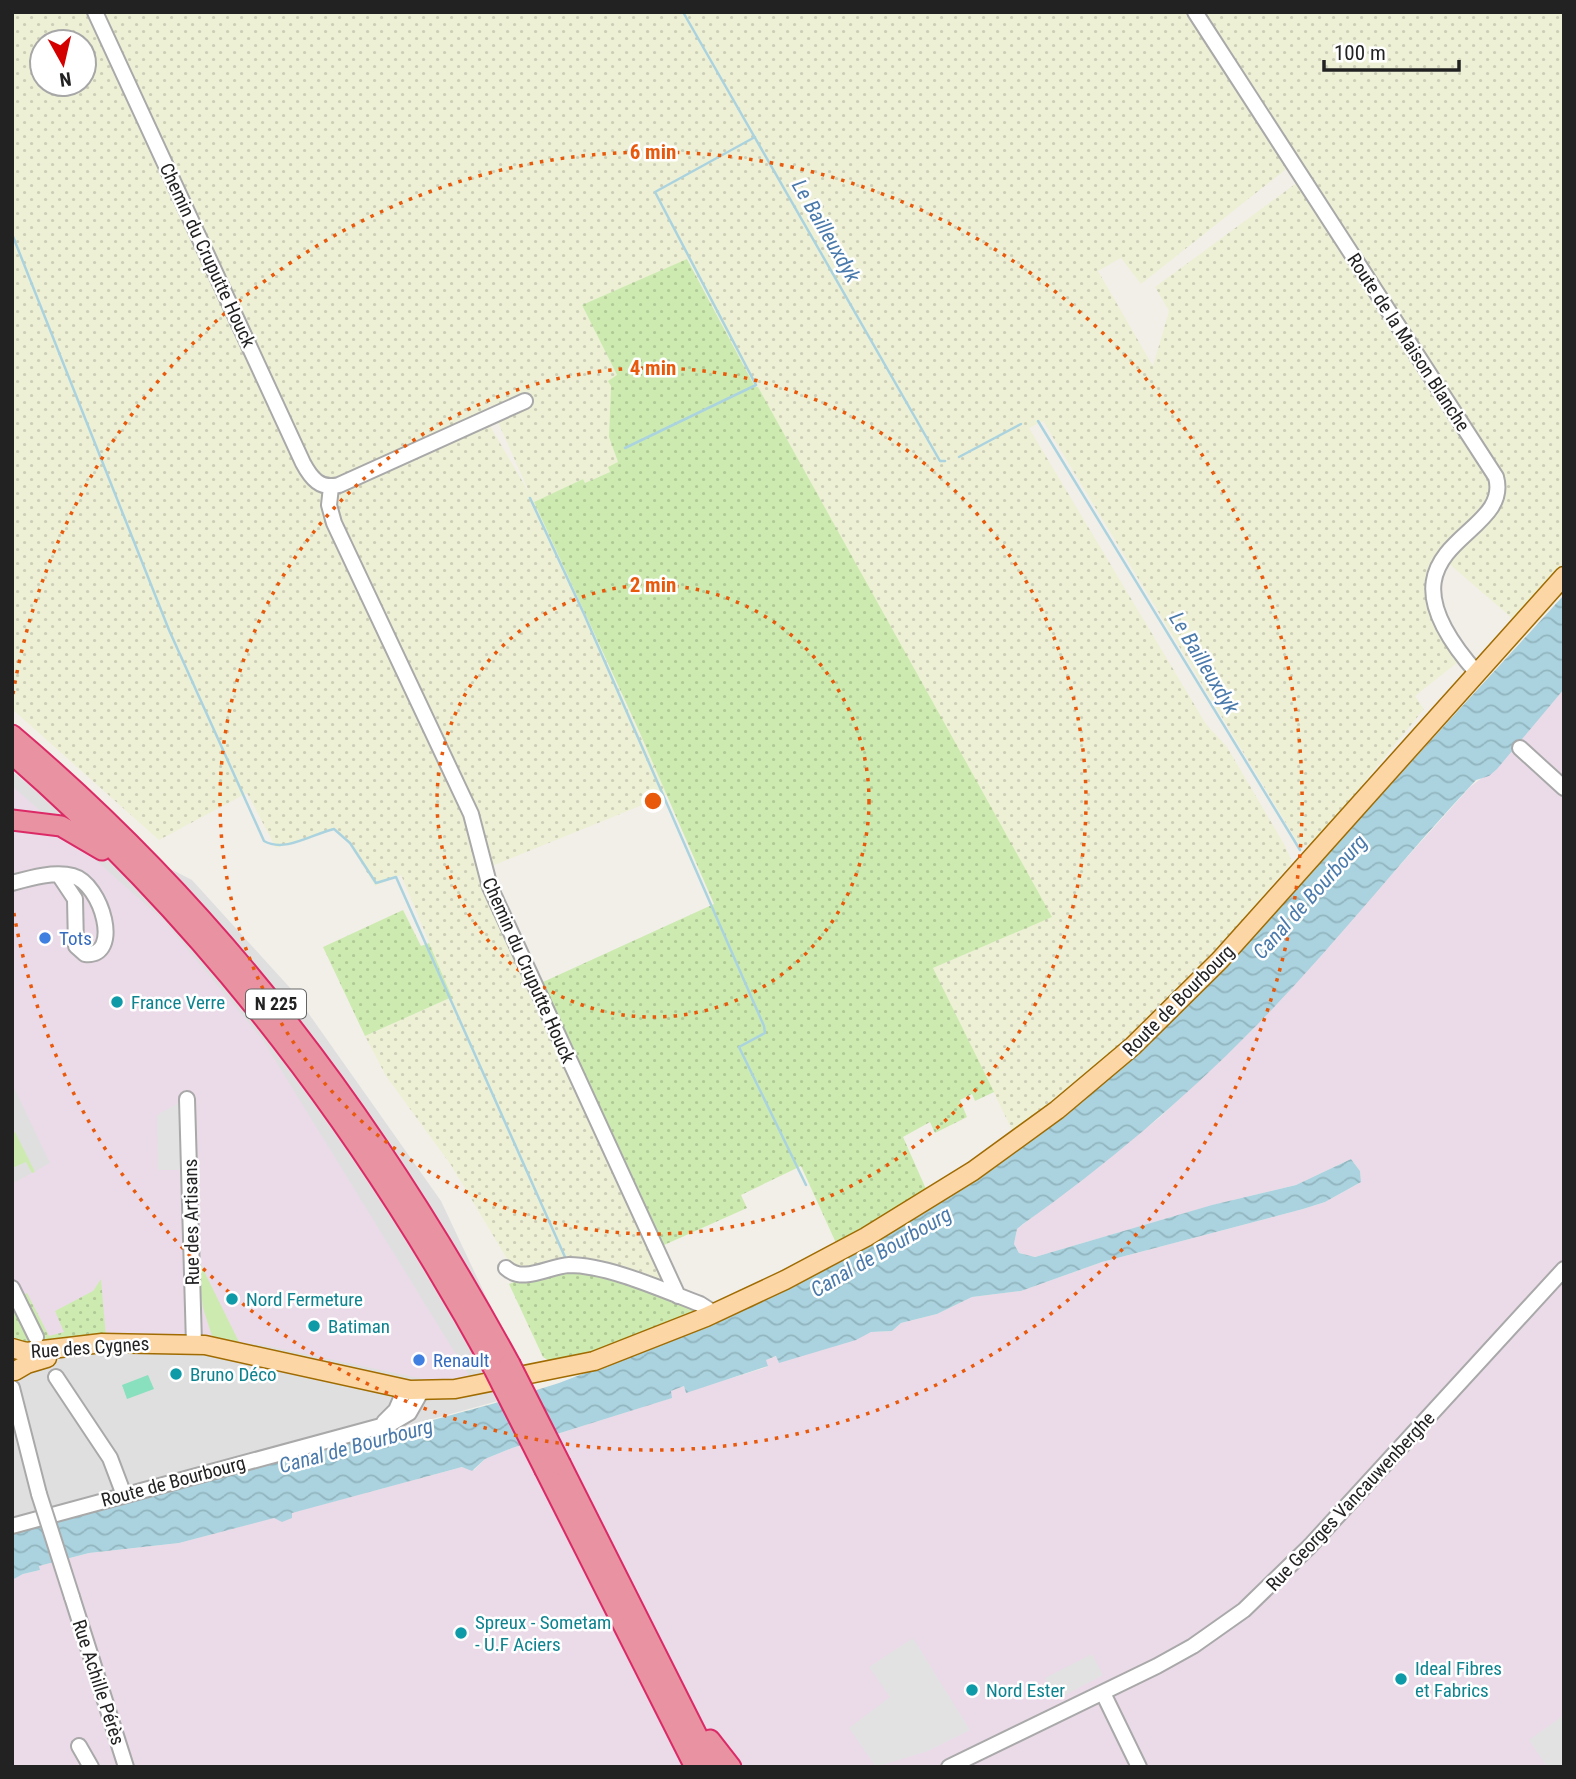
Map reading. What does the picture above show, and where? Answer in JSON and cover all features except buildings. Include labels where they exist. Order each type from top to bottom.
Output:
[{"type":"highway","name":"N 225","points":[[12,735],[90,804],[166,879],[295,1029],[358,1113],[408,1189],[553,1467],[646,1634],[713,1767]]},
{"type":"highway","name":"N 225","points":[[12,754],[118,852],[204,944],[295,1055],[354,1135],[502,1367]]},
{"type":"highway","points":[[12,820],[54,824],[89,840],[204,944]]},
{"type":"highway","name":"N 225","points":[[553,1467],[611,1601],[695,1767]]},
{"type":"highway","points":[[611,1601],[635,1664],[681,1767]]},
{"type":"highway","points":[[646,1634],[712,1744],[731,1767]]},
{"type":"main road","name":"Route de Bourbourg","points":[[414,1390],[474,1387],[587,1363],[710,1315],[833,1255],[923,1203],[1003,1150],[1084,1088],[1206,975],[1564,576]]},
{"type":"main road","name":"Rue des Cygnes","points":[[12,1348],[26,1352],[102,1343],[194,1344],[248,1352],[414,1390]]},
{"type":"main road","name":"Rue des Cygnes","points":[[13,1377],[35,1361],[66,1354],[168,1343]]},
{"type":"main road","points":[[12,1348],[18,1358],[13,1377]]},
{"type":"street","name":"Chemin du Cruputte Houck","points":[[95,12],[303,463],[316,482],[331,487],[329,505],[334,523],[475,821],[490,887],[678,1296]]},
{"type":"street","name":"Route de la Maison Blanche","points":[[1195,12],[1496,477],[1498,490],[1492,503],[1445,556],[1432,583],[1432,599],[1439,617],[1477,673]]},
{"type":"street","points":[[331,487],[525,401]]},
{"type":"street","points":[[1520,748],[1564,788]]},
{"type":"street","points":[[12,883],[59,875],[83,881],[96,896],[106,937],[100,952],[85,954],[76,946],[75,899],[59,875]]},
{"type":"street","name":"Rue des Artisans","points":[[187,1099],[194,1344]]},
{"type":"street","points":[[506,1268],[521,1275],[566,1265],[584,1267],[704,1305],[710,1315]]},
{"type":"street","name":"Rue Georges Vancauwenberghe","points":[[949,1767],[1103,1693],[1201,1641],[1273,1584],[1564,1269]]},
{"type":"street","points":[[12,1288],[36,1337]]},
{"type":"street","points":[[13,1377],[39,1494]]},
{"type":"street","points":[[56,1377],[110,1458],[124,1495]]},
{"type":"street","name":"Route de Bourbourg","points":[[12,1526],[375,1427],[394,1413],[414,1390]]},
{"type":"street","points":[[12,1413],[39,1494]]},
{"type":"street","name":"Rue Achille Pérès","points":[[39,1494],[127,1767]]},
{"type":"street","points":[[1103,1693],[1139,1767]]},
{"type":"street","points":[[79,1746],[91,1767]]},
{"type":"shaded area","points":[[1564,689],[1564,1767],[12,1767],[12,1580],[40,1570],[39,1566],[89,1553],[179,1543],[462,1467],[474,1470],[485,1459],[512,1448],[671,1398],[670,1391],[684,1386],[686,1392],[767,1367],[765,1360],[777,1356],[779,1362],[871,1332],[892,1331],[901,1323],[937,1314],[972,1297],[1021,1291],[1102,1262],[1303,1209],[1325,1202],[1361,1182],[1360,1171],[1351,1159],[1296,1185],[1213,1205],[1035,1257],[1019,1253],[1014,1244],[1017,1229],[1159,1118],[1255,1027],[1470,787],[1496,767]]},
{"type":"shaded area","points":[[12,771],[74,820],[192,880],[292,990],[441,1201],[531,1392],[12,1534]]},
{"type":"shaded area","points":[[12,786],[163,920],[262,1039],[471,1379],[433,1381],[263,1345],[181,1337],[44,1343],[12,1278],[12,1184],[50,1163],[12,1083]]},
{"type":"shaded area","points":[[182,1101],[185,1170],[158,1170],[157,1115]]},
{"type":"shaded area","points":[[913,1638],[970,1730],[928,1751],[876,1767],[849,1728],[890,1697],[869,1667]]},
{"type":"shaded area","points":[[1092,1654],[1103,1675],[1056,1700],[1045,1678]]},
{"type":"shaded area","points":[[1564,1715],[1564,1767],[1547,1767],[1529,1740]]},
{"type":"green space","points":[[12,12],[90,12],[98,28],[28,28],[28,98],[98,98],[98,28],[324,492],[666,1285],[569,1256],[524,1268],[512,1267],[451,1165],[386,1076],[365,1036],[452,997],[401,875],[375,886],[349,843],[335,828],[276,848],[247,793],[159,840],[12,709]]},
{"type":"green space","points":[[97,12],[1190,12],[1285,162],[1285,170],[1141,284],[1121,258],[1098,271],[1153,366],[1169,311],[1155,287],[1298,182],[1492,479],[1489,501],[1448,542],[1426,586],[1430,612],[1458,662],[1415,696],[1424,709],[1316,841],[1301,848],[1043,421],[1029,428],[1206,724],[1227,747],[1292,862],[1212,955],[1140,1029],[1013,1132],[933,968],[1051,917],[758,387],[755,388],[688,259],[582,305],[617,375],[611,386],[609,437],[618,462],[610,472],[585,483],[583,479],[534,502],[667,795],[487,868],[336,521],[335,494],[343,487],[487,421],[530,494],[490,404],[487,411],[335,483],[315,476]]},
{"type":"green space","points":[[1203,12],[1564,12],[1564,565],[1514,620],[1447,562],[1504,496],[1505,486],[1501,473]]},
{"type":"green space","points":[[687,259],[755,387],[758,387],[1052,917],[933,968],[994,1092],[975,1101],[972,1094],[960,1100],[967,1117],[935,1133],[930,1122],[903,1137],[926,1189],[836,1243],[801,1166],[741,1195],[747,1208],[664,1245],[543,982],[714,904],[639,731],[534,502],[583,479],[585,483],[610,472],[608,467],[618,462],[609,437],[611,386],[608,381],[617,375],[582,305]]},
{"type":"green space","points":[[403,910],[421,946],[429,943],[452,997],[365,1036],[323,947]]},
{"type":"green space","points":[[15,1132],[35,1172],[32,1173],[26,1162],[12,1168],[12,1133]]},
{"type":"green space","points":[[201,1265],[239,1342],[212,1336],[203,1308],[198,1266]]},
{"type":"green space","points":[[581,1268],[605,1273],[698,1309],[685,1319],[591,1356],[556,1365],[543,1357],[509,1284],[527,1277]]},
{"type":"green space","points":[[101,1279],[106,1337],[44,1343],[22,1296],[27,1293],[49,1336],[64,1332],[55,1311],[93,1291]]},
{"type":"green space","points":[[12,1298],[37,1345],[24,1343],[12,1336]]},
{"type":"green space","points":[[148,1375],[154,1389],[127,1399],[122,1385]]},
{"type":"water","name":"Canal de Bourbourg","points":[[1564,595],[1564,689],[1497,769],[1489,776],[1476,780],[1282,999],[1226,1056],[1142,1132],[1017,1229],[1014,1244],[1019,1253],[1035,1257],[1212,1205],[1296,1185],[1351,1159],[1360,1171],[1361,1182],[1325,1202],[1303,1209],[1102,1262],[1021,1291],[972,1297],[937,1314],[901,1323],[892,1331],[871,1332],[856,1340],[779,1363],[776,1356],[766,1360],[768,1366],[686,1393],[684,1386],[671,1391],[672,1398],[512,1448],[485,1459],[472,1471],[462,1467],[292,1513],[292,1518],[282,1522],[274,1518],[179,1543],[89,1553],[39,1566],[40,1570],[12,1580],[12,1534],[492,1404],[559,1383],[712,1324],[815,1274],[901,1227],[973,1183],[1056,1121],[1197,996]]},
{"type":"waterway","name":"Le Bailleuxdyk","points":[[683,12],[940,461],[945,461]]},
{"type":"waterway","points":[[625,448],[756,385],[655,192],[755,137]]},
{"type":"waterway","points":[[12,234],[169,630],[264,841],[290,844],[334,829],[350,843],[376,883],[396,877],[565,1257]]},
{"type":"waterway","name":"Le Bailleuxdyk","points":[[1038,421],[1300,850]]},
{"type":"waterway","name":"Le Bailleuxdyk","points":[[959,457],[1021,424]]},
{"type":"waterway","points":[[530,498],[584,614],[764,1026],[765,1033],[739,1047],[806,1185]]},
{"type":"place","name":"Tots","points":[[45,938]]},
{"type":"place","name":"France Verre","points":[[117,1002]]},
{"type":"place","name":"Nord Fermeture","points":[[232,1299]]},
{"type":"place","name":"Batiman","points":[[314,1326]]},
{"type":"place","name":"Renault","points":[[419,1360]]},
{"type":"place","name":"Bruno Déco","points":[[176,1374]]},
{"type":"place","name":"Spreux - Sometam - U.F Aciers","points":[[461,1633]]},
{"type":"place","name":"Ideal Fibres et Fabrics","points":[[1401,1679]]},
{"type":"place","name":"Nord Ester","points":[[972,1690]]}]
